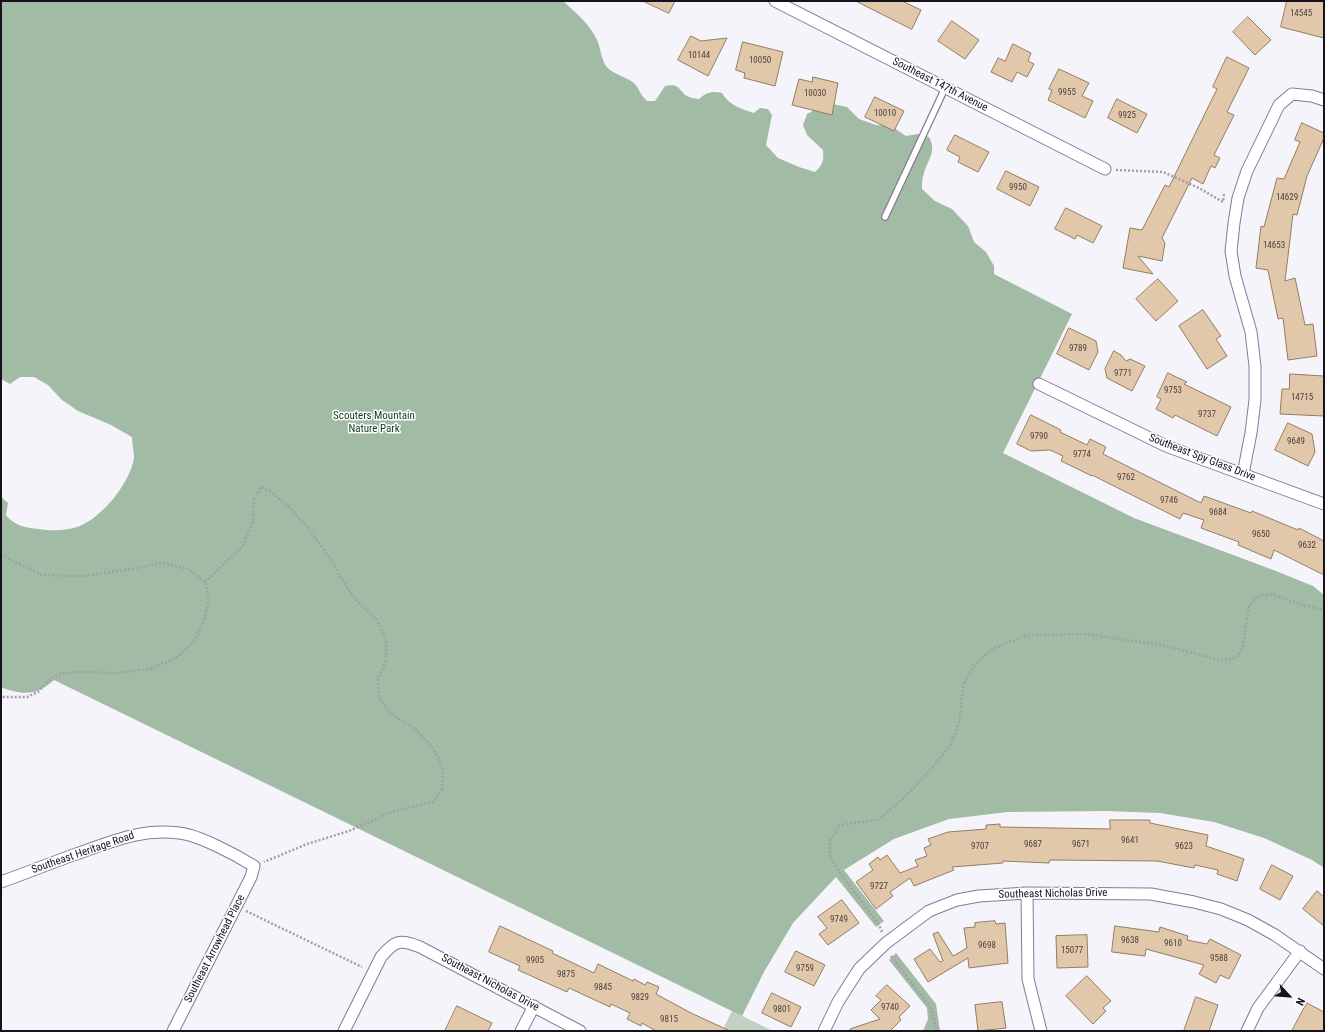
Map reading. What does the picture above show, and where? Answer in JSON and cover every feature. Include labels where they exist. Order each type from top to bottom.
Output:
[{"type":"street","name":"Southeast 147th Avenue","points":[[775,1],[1105,169]]},
{"type":"street","points":[[1243,474],[1251,433],[1255,400],[1255,366],[1250,332],[1235,276],[1231,251],[1238,198],[1247,171],[1279,106],[1292,94],[1312,96],[1324,100]]},
{"type":"street","name":"Southeast Spy Glass Drive","points":[[1039,384],[1166,446],[1324,504]]},
{"type":"street","name":"Southeast Heritage Road","points":[[1,882],[127,836],[154,831],[180,833],[195,837],[240,857],[254,866]]},
{"type":"street","name":"Southeast Arrowhead Place","points":[[173,1031],[251,877],[254,866]]},
{"type":"street","points":[[1027,893],[1028,979],[1041,1031]]},
{"type":"street","name":"Southeast Nicholas Drive","points":[[824,1031],[838,1002],[859,969],[886,943],[929,911],[957,900],[979,896],[1027,893],[1151,894],[1194,902],[1221,909],[1248,920],[1300,951],[1324,969]]},
{"type":"street","name":"Southeast Nicholas Drive","points":[[373,973],[381,957],[389,948],[398,941],[410,943],[580,1031]]},
{"type":"street","points":[[1247,1031],[1258,1008],[1300,951]]},
{"type":"street","points":[[344,1031],[373,973]]},
{"type":"street","points":[[521,1031],[534,1006]]},
{"type":"lane","points":[[885,217],[945,88]]},
{"type":"path","points":[[1105,169],[1163,172],[1199,188],[1223,202],[1224,195],[1238,198]]},
{"type":"path","points":[[205,582],[242,547],[253,522],[254,500],[261,488],[270,491],[289,507],[307,527],[330,558],[344,583],[357,601],[377,620],[386,640],[386,660],[378,679],[379,698],[389,712],[416,730],[432,747],[443,767],[442,789],[433,802],[394,811],[348,831],[307,844],[254,866]]},
{"type":"path","points":[[1,555],[41,575],[83,576],[163,563],[188,569],[205,582],[209,598],[205,618],[195,640],[176,658],[149,669],[118,673],[76,672],[59,674],[48,681],[38,692],[27,697],[1,697]]},
{"type":"path","points":[[880,925],[840,873],[830,857],[830,842],[839,826],[878,820],[905,797],[934,766],[951,744],[960,720],[963,685],[975,664],[994,648],[1028,635],[1087,634],[1167,646],[1222,661],[1237,657],[1243,647],[1249,606],[1257,596],[1272,594],[1302,605],[1324,610]]},
{"type":"path","points":[[236,906],[373,973]]},
{"type":"path","points":[[886,943],[892,957],[930,1007],[937,1031]]},
{"type":"green space","name":"Scouters Mountain Nature Park","points":[[1,1],[563,1],[582,19],[594,34],[606,66],[635,84],[647,101],[655,101],[665,86],[672,85],[678,87],[691,98],[699,99],[707,93],[718,92],[722,93],[732,104],[754,113],[760,108],[768,109],[772,115],[766,145],[778,158],[799,167],[815,172],[821,165],[823,160],[823,150],[807,135],[803,125],[807,114],[828,103],[847,107],[859,119],[876,125],[891,126],[906,136],[918,134],[929,137],[932,151],[923,175],[922,189],[935,201],[952,209],[968,226],[974,242],[986,252],[994,266],[994,274],[1072,314],[1003,453],[1134,518],[1276,571],[1313,586],[1324,595],[1324,868],[1312,860],[1264,838],[1214,822],[1160,813],[1107,811],[1008,812],[949,819],[894,839],[844,870],[884,921],[876,927],[836,877],[793,923],[764,972],[742,1016],[54,680],[37,691],[26,693],[16,692],[1,687],[1,497],[8,503],[6,515],[12,521],[20,525],[29,528],[49,530],[65,530],[75,528],[98,515],[114,498],[127,478],[134,458],[132,437],[111,425],[78,411],[62,400],[48,385],[34,377],[20,377],[10,384],[1,379]]},
{"type":"green space","points":[[896,953],[936,1004],[940,1031],[923,1031],[928,1019],[927,1008],[889,960]]},
{"type":"green space","points":[[732,1011],[773,1031],[722,1031]]},
{"type":"building","points":[[643,1],[675,1],[669,13]]},
{"type":"building","points":[[856,1],[902,1],[921,10],[912,29]]},
{"type":"building","points":[[1287,1],[1324,1],[1324,38],[1281,27]]},
{"type":"building","points":[[1248,17],[1271,40],[1255,55],[1233,32]]},
{"type":"building","points":[[952,21],[979,40],[965,59],[938,41]]},
{"type":"building","points":[[691,36],[701,41],[727,38],[708,76],[678,60]]},
{"type":"building","points":[[743,42],[783,52],[775,86],[744,78],[745,73],[736,70]]},
{"type":"building","points":[[1013,44],[1031,53],[1028,61],[1034,64],[1027,77],[1017,72],[1012,82],[991,72],[998,58],[1005,61]]},
{"type":"building","points":[[1227,57],[1249,68],[1227,112],[1234,115],[1214,155],[1220,158],[1215,168],[1211,166],[1203,184],[1192,178],[1162,238],[1165,243],[1162,261],[1138,256],[1153,274],[1123,268],[1130,228],[1142,230],[1165,185],[1169,187],[1217,89],[1213,87]]},
{"type":"building","points":[[1059,69],[1089,83],[1082,96],[1093,101],[1085,118],[1048,100],[1052,90],[1049,89]]},
{"type":"building","points":[[813,77],[838,83],[832,115],[792,105],[799,79],[812,82]]},
{"type":"building","points":[[875,97],[904,111],[894,131],[865,117]]},
{"type":"building","points":[[1117,99],[1147,114],[1137,133],[1108,118]]},
{"type":"building","points":[[1302,123],[1324,133],[1324,138],[1307,176],[1297,215],[1293,214],[1285,281],[1295,278],[1305,325],[1313,324],[1317,356],[1288,360],[1283,318],[1278,319],[1268,270],[1256,268],[1261,226],[1264,227],[1277,178],[1284,179],[1300,142],[1295,140]]},
{"type":"building","points":[[955,135],[989,152],[978,172],[958,162],[960,157],[947,150]]},
{"type":"building","points":[[1006,171],[1039,187],[1030,206],[997,189]]},
{"type":"building","points":[[1066,208],[1102,226],[1093,243],[1077,235],[1075,239],[1055,229]]},
{"type":"building","points":[[1158,279],[1178,301],[1156,321],[1136,299]]},
{"type":"building","points":[[1203,310],[1221,336],[1216,339],[1227,356],[1207,369],[1179,326]]},
{"type":"building","points":[[1069,328],[1096,341],[1098,352],[1089,370],[1057,354]]},
{"type":"building","points":[[1114,351],[1121,355],[1126,361],[1130,359],[1145,366],[1132,391],[1107,378],[1105,369]]},
{"type":"building","points":[[1168,373],[1187,382],[1184,384],[1231,407],[1217,436],[1175,415],[1173,418],[1156,409],[1161,399],[1157,397]]},
{"type":"building","points":[[1290,374],[1324,376],[1324,416],[1280,414],[1282,389],[1289,389]]},
{"type":"building","points":[[1031,415],[1061,430],[1060,432],[1087,445],[1090,439],[1106,447],[1103,454],[1201,503],[1204,496],[1251,513],[1252,511],[1298,530],[1299,528],[1324,541],[1324,575],[1274,550],[1271,559],[1238,545],[1239,542],[1201,528],[1204,520],[1183,513],[1180,519],[1061,461],[1063,456],[1050,450],[1031,451],[1017,444]]},
{"type":"building","points":[[1288,423],[1312,434],[1315,452],[1308,466],[1275,450]]},
{"type":"building","points":[[1110,820],[1150,820],[1150,823],[1208,835],[1206,846],[1244,859],[1237,881],[1217,874],[1218,870],[1195,865],[1194,868],[1157,861],[1050,860],[1049,863],[1003,861],[1003,863],[952,867],[954,870],[914,886],[910,878],[890,892],[893,896],[876,909],[856,882],[873,870],[869,864],[878,857],[880,860],[887,855],[900,873],[918,866],[915,860],[927,856],[924,848],[931,845],[928,839],[948,832],[986,829],[986,825],[1000,824],[1000,827],[1110,829]]},
{"type":"building","points":[[1272,865],[1293,876],[1280,900],[1260,889]]},
{"type":"building","points":[[1317,891],[1324,897],[1324,926],[1303,909]]},
{"type":"building","points":[[842,900],[859,923],[828,945],[819,934],[827,928],[818,917]]},
{"type":"building","points":[[995,921],[996,924],[1005,923],[1008,963],[969,968],[968,958],[928,982],[914,959],[930,949],[940,962],[943,961],[933,934],[938,932],[953,956],[967,948],[964,928],[975,927],[975,923]]},
{"type":"building","points":[[500,926],[553,951],[552,953],[594,973],[598,964],[633,981],[634,979],[645,985],[647,982],[659,987],[656,994],[691,1013],[730,1031],[656,1031],[642,1023],[641,1026],[627,1019],[630,1013],[611,1004],[610,1007],[569,988],[567,992],[518,970],[520,966],[489,952]]},
{"type":"building","points":[[1115,926],[1159,932],[1160,927],[1188,936],[1187,940],[1207,944],[1210,939],[1241,955],[1229,979],[1220,975],[1216,983],[1199,974],[1204,965],[1146,949],[1145,956],[1112,952]]},
{"type":"building","points":[[1087,935],[1088,967],[1057,968],[1056,936]]},
{"type":"building","points":[[796,951],[825,965],[814,986],[785,972]]},
{"type":"building","points":[[1087,976],[1111,1001],[1103,1008],[1106,1011],[1093,1024],[1066,996]]},
{"type":"building","points":[[887,985],[910,1006],[899,1017],[901,1020],[890,1031],[850,1031],[850,1029],[880,1019],[871,1010],[881,1000],[876,996]]},
{"type":"building","points":[[772,993],[801,1007],[791,1027],[762,1013]]},
{"type":"building","points":[[1196,997],[1218,1005],[1209,1031],[1184,1031]]},
{"type":"building","points":[[1002,1002],[1006,1028],[978,1031],[975,1005]]},
{"type":"building","points":[[1307,1003],[1324,1012],[1324,1031],[1292,1031]]},
{"type":"building","points":[[457,1006],[492,1023],[488,1031],[445,1031]]}]
